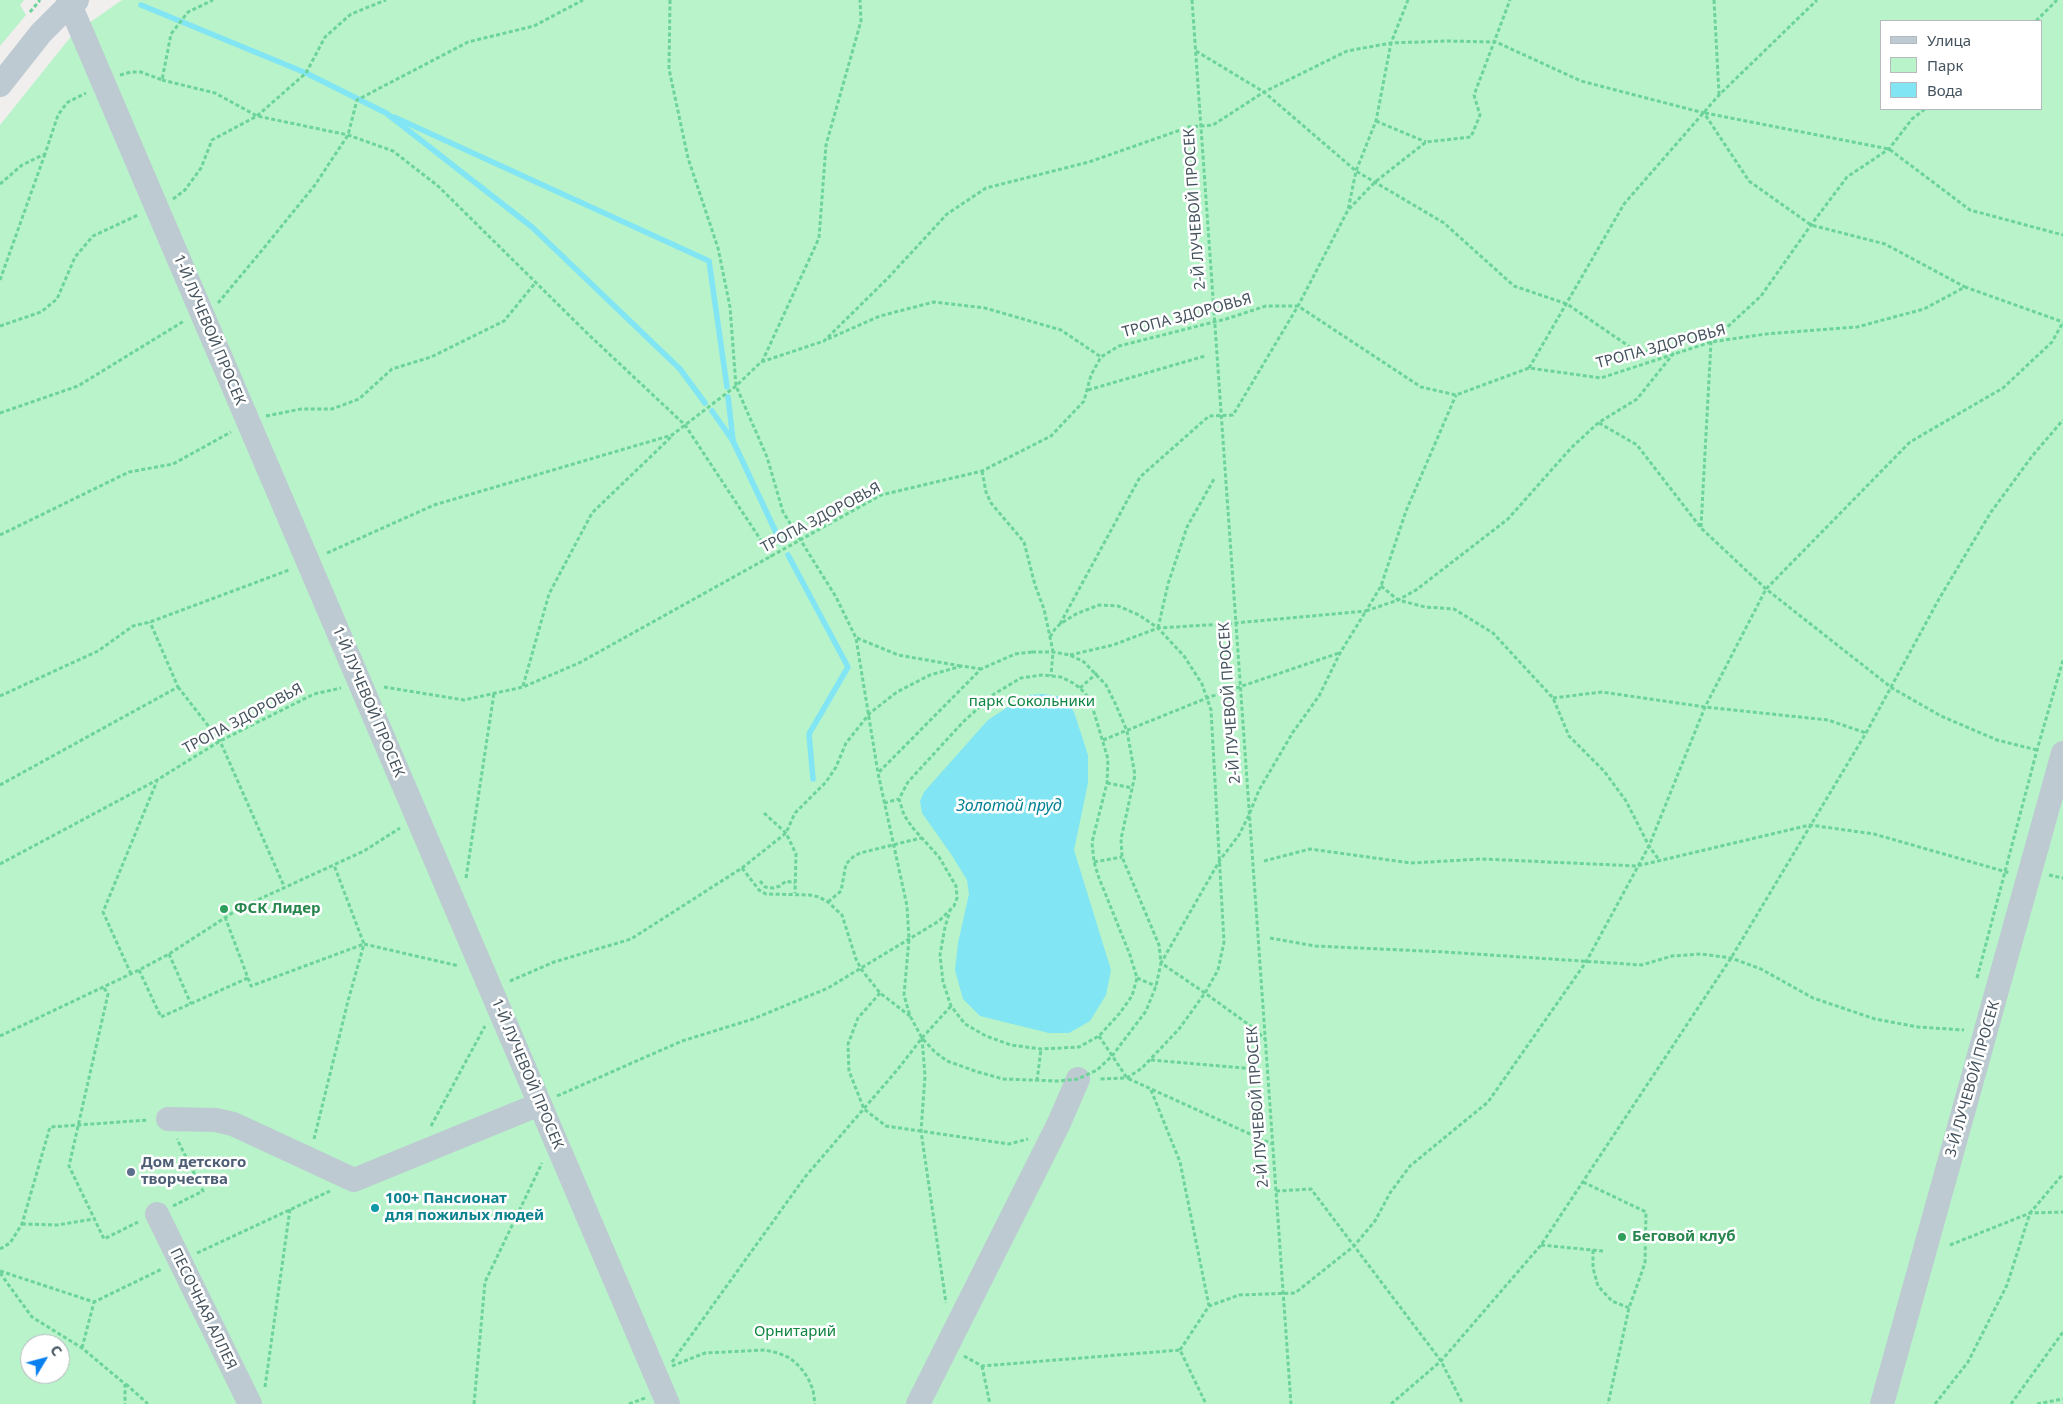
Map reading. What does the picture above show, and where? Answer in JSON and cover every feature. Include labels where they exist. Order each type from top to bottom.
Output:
[{"type":"street","name":"1-Й ЛУЧЕВОЙ ПРОСЕК","points":[[72,1],[104,84],[554,1137],[658,1400]]},
{"type":"street","points":[[0,85],[41,33],[72,1]]},
{"type":"street","name":"3-Й ЛУЧЕВОЙ ПРОСЕК","points":[[1882,1404],[2063,753]]},
{"type":"street","points":[[918,1404],[1059,1123],[1088,1079]]},
{"type":"street","points":[[168,1119],[216,1120],[233,1124],[354,1180],[540,1104]]},
{"type":"street","name":"ПЕСОЧНАЯ АЛЛЕЯ","points":[[156,1214],[257,1399]]},
{"type":"path","points":[[162,80],[171,34],[188,12],[213,0]]},
{"type":"path","points":[[0,326],[41,312],[56,299],[75,257],[93,236],[172,199],[185,190],[201,168],[212,140],[257,116],[306,73],[325,37],[351,14],[386,0]]},
{"type":"path","points":[[217,304],[315,185],[348,134],[357,100],[468,42],[534,26],[583,0]]},
{"type":"path","points":[[670,0],[669,69],[688,158],[718,248],[730,307],[736,386],[767,458],[783,512],[836,596],[856,638],[870,713],[878,772],[907,906],[909,939],[904,995],[910,1016],[922,1038],[934,1052],[947,1062],[1003,1079],[1037,1081],[1127,1078],[1272,1144]]},
{"type":"path","points":[[522,687],[549,594],[592,513],[672,435],[736,386],[762,362],[819,238],[826,145],[861,21],[860,0]]},
{"type":"path","name":"2-Й ЛУЧЕВОЙ ПРОСЕК","points":[[1192,0],[1291,1404]]},
{"type":"path","points":[[1060,624],[1140,477],[1210,416],[1233,415],[1298,306],[1348,210],[1356,171],[1376,121],[1391,43],[1408,0]]},
{"type":"path","points":[[1376,121],[1426,142],[1471,138],[1480,114],[1474,95],[1496,42],[1510,0]]},
{"type":"path","points":[[1714,0],[1719,94]]},
{"type":"path","points":[[1530,368],[1624,204],[1719,94],[1816,0]]},
{"type":"path","points":[[2037,20],[2057,0]]},
{"type":"path","points":[[824,341],[888,278],[946,214],[986,188],[1088,162],[1189,126],[1212,125],[1264,92],[1347,51],[1391,43],[1496,42],[1581,81],[1704,113],[1889,149],[1970,210],[2063,235]]},
{"type":"path","points":[[1196,51],[1264,92],[1356,171],[1444,223],[1514,286],[1567,304],[1633,349],[1673,354]]},
{"type":"path","points":[[0,280],[58,115],[68,102],[131,72],[141,72],[162,80],[215,93],[257,116],[348,134],[393,152],[438,186],[685,425],[772,557]]},
{"type":"path","points":[[1701,528],[1710,342],[1762,296],[1810,225],[1847,177],[1889,149],[1912,119],[1925,110]]},
{"type":"path","points":[[1180,1350],[1209,1306],[1239,1295],[1294,1293],[1354,1246],[1375,1222],[1390,1193],[1410,1166],[1488,1102],[1586,962],[1649,846],[1704,707],[1766,589],[1910,442],[2003,388],[2052,342],[2063,323],[1965,287],[1885,244],[1810,225],[1749,180],[1704,113]]},
{"type":"path","points":[[1348,210],[1375,182],[1426,142]]},
{"type":"path","points":[[0,184],[22,165],[45,154]]},
{"type":"path","points":[[0,535],[129,472],[173,464],[264,416],[301,409],[332,409],[359,399],[392,369],[431,357],[504,321],[536,282]]},
{"type":"path","name":"ТРОПА ЗДОРОВЬЯ","points":[[1456,395],[1530,368],[1601,378],[1710,342],[1766,334],[1857,327],[1924,308],[1965,287]]},
{"type":"path","points":[[762,362],[824,341],[880,316],[934,302],[985,308],[1061,330],[1101,357]]},
{"type":"path","name":"ТРОПА ЗДОРОВЬЯ","points":[[0,864],[157,780],[220,741],[314,694],[360,684],[464,700],[522,687],[579,663],[881,495],[982,470],[1051,436],[1084,400],[1091,375],[1101,357],[1119,346],[1215,322],[1266,306],[1298,306]]},
{"type":"path","points":[[1088,1079],[1112,1056],[1146,1011],[1156,986],[1161,963],[1220,860],[1239,835],[1259,790],[1293,732],[1319,696],[1340,653],[1381,586],[1406,511],[1456,395],[1421,387],[1298,306]]},
{"type":"path","points":[[0,413],[78,386],[186,319]]},
{"type":"path","points":[[1070,655],[1113,645],[1158,628],[1366,611],[1398,600],[1416,590],[1508,519],[1571,448],[1598,423],[1638,399],[1673,354]]},
{"type":"path","points":[[1087,390],[1205,356]]},
{"type":"path","points":[[1391,1404],[1441,1362],[1541,1245],[1731,958],[1866,733],[1939,600],[1991,512],[2033,455],[2063,420]]},
{"type":"path","points":[[1598,423],[1638,445],[1701,528],[1766,589],[1892,688],[1941,716],[1997,740],[2036,750]]},
{"type":"path","points":[[0,696],[98,651],[133,626],[150,622],[292,569],[434,506],[672,435]]},
{"type":"path","points":[[982,470],[986,492],[992,503],[1024,542],[1034,585],[1044,609],[1050,637],[1053,652],[1051,676]]},
{"type":"path","points":[[1158,628],[1168,584],[1187,527],[1214,479]]},
{"type":"path","points":[[1381,586],[1398,600],[1425,607],[1454,609],[1493,633],[1552,698],[1569,736],[1604,771],[1626,801],[1649,846],[1659,860]]},
{"type":"path","points":[[1050,637],[1054,629],[1060,624],[1076,614],[1099,605],[1118,606],[1139,615],[1158,628],[1184,656],[1202,684],[1212,710],[1224,942],[1218,970],[1205,993],[1179,1029],[1142,1068],[1127,1078]]},
{"type":"path","points":[[150,622],[178,687],[220,741],[284,886]]},
{"type":"path","points":[[856,638],[898,654],[981,669]]},
{"type":"path","points":[[878,772],[981,669],[1015,654],[1053,652],[1070,655],[1084,662],[1097,673],[1106,685],[1127,731],[1135,775],[1120,839],[1122,857],[1159,945],[1161,963],[1205,993],[1265,1040]]},
{"type":"path","points":[[1103,740],[1207,698],[1340,653]]},
{"type":"path","points":[[1976,983],[2036,750],[2063,660]]},
{"type":"path","points":[[225,917],[251,986],[364,944],[491,988],[554,962],[631,939],[742,868],[786,833],[795,812],[826,782],[836,767],[846,743],[870,713],[897,692],[912,684],[930,675],[962,666]]},
{"type":"path","points":[[1080,688],[1097,673]]},
{"type":"path","points":[[1042,674],[1060,677],[1080,688],[1090,699],[1108,759],[1107,784],[1092,842],[1094,862],[1130,954],[1136,978],[1132,996],[1099,1036],[1079,1047],[1041,1050],[1011,1045],[986,1036],[965,1024],[951,1006],[943,982],[940,955],[945,927],[957,898],[956,886],[939,857],[912,827],[904,815],[899,800],[908,782],[964,722],[994,694],[1021,678],[1042,674]]},
{"type":"path","points":[[0,784],[178,687]]},
{"type":"path","points":[[1552,698],[1602,692],[1704,707],[1828,720],[1866,733]]},
{"type":"path","points":[[464,887],[494,693]]},
{"type":"path","points":[[131,974],[103,912],[157,780]]},
{"type":"path","points":[[1107,784],[1133,788]]},
{"type":"path","points":[[884,803],[899,800]]},
{"type":"path","points":[[764,813],[786,833],[796,854],[795,893]]},
{"type":"path","points":[[0,1036],[140,970],[169,954],[240,908],[284,886],[364,851],[418,819]]},
{"type":"path","points":[[1264,861],[1310,849],[1411,864],[1482,859],[1638,866],[1810,825],[1874,834],[2004,871]]},
{"type":"path","points":[[828,902],[841,891],[846,864],[853,857],[860,853],[922,837]]},
{"type":"path","points":[[1094,862],[1122,857]]},
{"type":"path","points":[[309,1159],[364,944],[334,865]]},
{"type":"path","points":[[742,868],[759,890],[766,894],[776,896],[795,893],[819,896],[828,902],[842,915],[860,969],[880,993],[910,1016]]},
{"type":"path","points":[[2052,876],[2063,878]]},
{"type":"path","points":[[760,881],[765,887],[773,888],[780,886],[786,881],[794,883]]},
{"type":"path","points":[[240,908],[242,913]]},
{"type":"path","points":[[540,1104],[682,1041],[753,1019],[828,988],[939,922],[950,911]]},
{"type":"path","points":[[1270,938],[1315,946],[1445,952],[1642,965],[1672,956],[1701,954],[1731,958],[1761,969],[1813,998],[1875,1019],[1918,1027],[1964,1030]]},
{"type":"path","points":[[169,954],[191,1004]]},
{"type":"path","points":[[140,970],[161,1017],[248,978]]},
{"type":"path","points":[[1136,978],[1156,986]]},
{"type":"path","points":[[104,988],[108,994],[69,1166],[104,1239]]},
{"type":"path","points":[[415,1155],[486,1023],[491,988]]},
{"type":"path","points":[[880,993],[858,1018],[848,1044],[849,1071],[864,1109],[886,1126],[1009,1144],[1033,1138],[1059,1123]]},
{"type":"path","points":[[815,1404],[813,1390],[808,1378],[795,1363],[778,1353],[766,1350],[705,1353],[668,1368],[805,1177],[951,1006]]},
{"type":"path","points":[[1961,1040],[1966,1021]]},
{"type":"path","points":[[1099,1036],[1127,1078]]},
{"type":"path","points":[[922,1038],[925,1076],[921,1131],[947,1312]]},
{"type":"path","points":[[1037,1081],[1041,1050]]},
{"type":"path","points":[[1150,1060],[1255,1069]]},
{"type":"path","points":[[1151,1090],[1180,1162],[1209,1306]]},
{"type":"path","points":[[0,1249],[10,1243],[22,1224],[50,1127],[168,1119],[203,1192]]},
{"type":"path","points":[[474,1404],[485,1282],[544,1159]]},
{"type":"path","points":[[1935,1404],[1968,1362],[2007,1285],[2030,1213],[2063,1174]]},
{"type":"path","points":[[0,1272],[94,1302],[354,1180]]},
{"type":"path","points":[[1583,1182],[1646,1212],[1645,1263],[1629,1308],[1608,1404]]},
{"type":"path","points":[[1276,1191],[1311,1189],[1441,1362],[1463,1404]]},
{"type":"path","points":[[257,1399],[290,1209]]},
{"type":"path","points":[[1950,1245],[2030,1213],[2063,1212]]},
{"type":"path","points":[[22,1224],[57,1225],[94,1219]]},
{"type":"path","points":[[1541,1245],[1603,1251]]},
{"type":"path","points":[[1593,1250],[1593,1268],[1598,1286],[1612,1301],[1629,1308]]},
{"type":"path","points":[[0,1272],[32,1317],[82,1348],[148,1404]]},
{"type":"path","points":[[82,1348],[94,1302]]},
{"type":"path","points":[[2011,1404],[2063,1332]]},
{"type":"path","points":[[947,1346],[982,1366],[1180,1350]]},
{"type":"path","points":[[1180,1350],[1206,1404]]},
{"type":"path","points":[[982,1366],[990,1404]]},
{"type":"path","points":[[124,1404],[125,1384]]},
{"type":"path","points":[[2037,1404],[2063,1399]]},
{"type":"path","points":[[629,1404],[658,1400]]},
{"type":"green space","points":[[0,0],[24,0],[20,5],[26,15],[0,46]]},
{"type":"green space","name":"парк Сокольники","points":[[122,0],[2063,0],[2063,1404],[0,1404],[0,125],[73,34]]},
{"type":"water","name":"Золотой пруд","points":[[1030,695],[1057,696],[1068,703],[1074,712],[1088,755],[1088,783],[1074,850],[1111,970],[1106,995],[1090,1021],[1069,1033],[1049,1033],[980,1016],[963,999],[955,970],[958,943],[969,894],[967,880],[922,813],[920,801],[924,792],[988,720],[1017,701]]},
{"type":"waterway","points":[[141,5],[306,73],[386,113],[532,227],[680,369],[705,403]]},
{"type":"waterway","points":[[394,117],[709,261],[727,387]]},
{"type":"waterway","points":[[728,397],[733,440]]},
{"type":"waterway","points":[[712,411],[733,441],[781,543]]},
{"type":"waterway","points":[[788,555],[848,667],[809,734],[813,779]]},
{"type":"place","name":"ФСК Лидер","points":[[224,909]]},
{"type":"place","name":"Дом детского творчества","points":[[131,1172]]},
{"type":"place","name":"100+ Пансионат для пожилых людей","points":[[375,1208]]},
{"type":"place","name":"Беговой клуб","points":[[1622,1237]]},
{"type":"park label","name":"Орнитарий","points":[[795,1332]]}]
